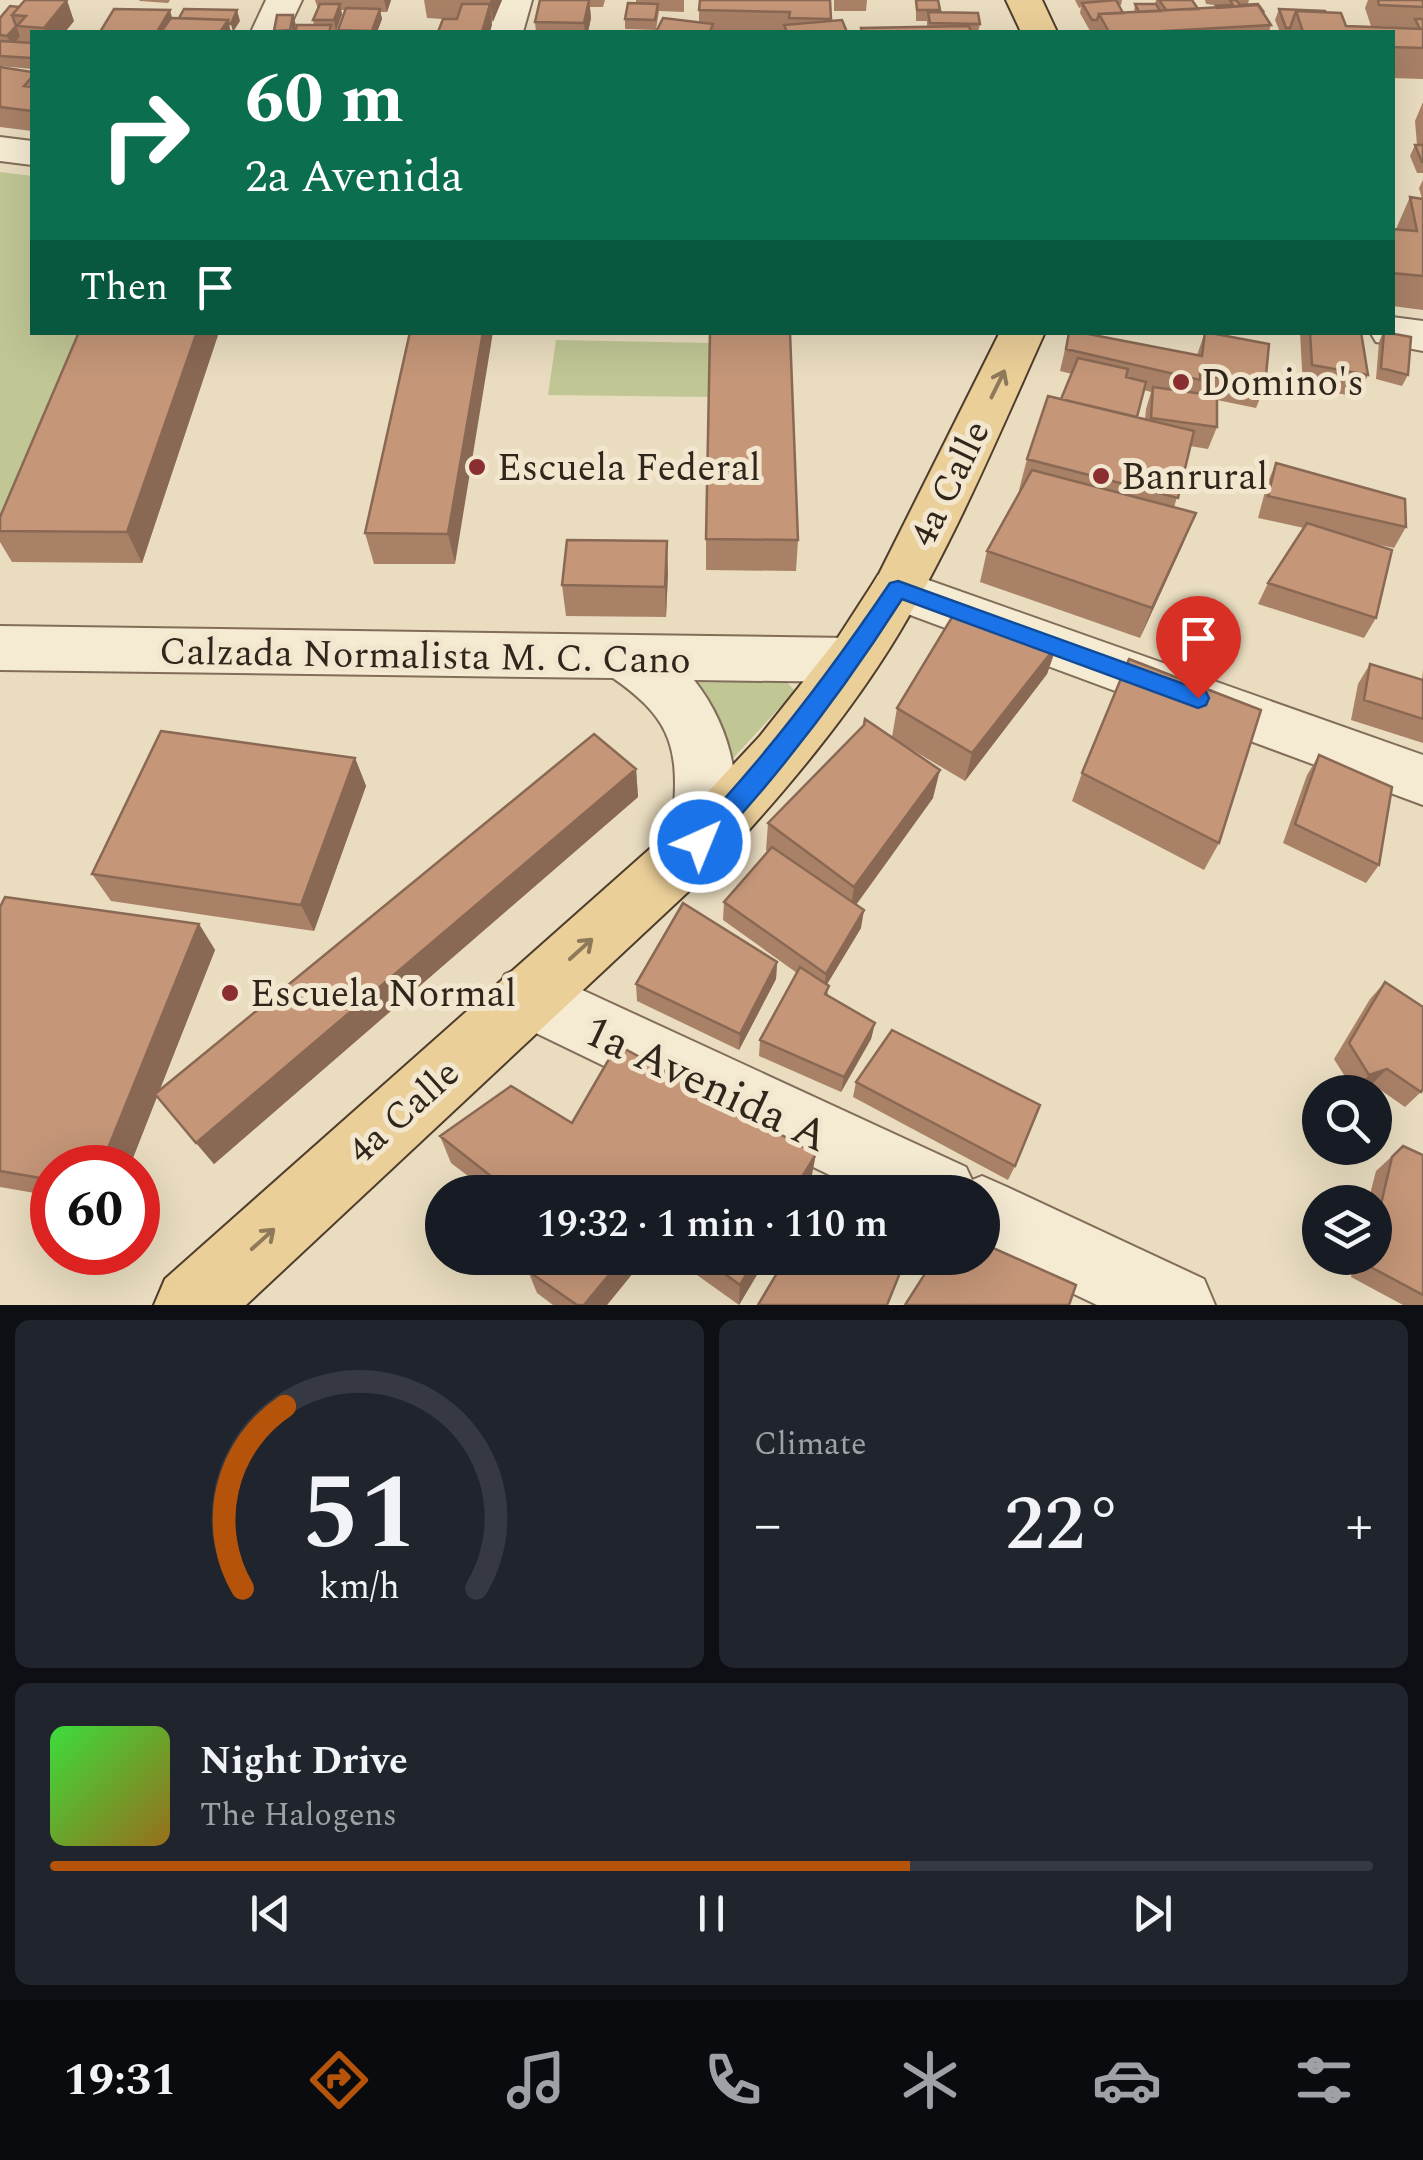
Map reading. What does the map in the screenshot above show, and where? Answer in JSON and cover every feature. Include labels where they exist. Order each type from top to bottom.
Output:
[{"type":"main road","points":[[1024,0],[1038,30]]},
{"type":"main road","name":"4a Calle","points":[[191,1305],[700,842],[741,799],[850,660],[898,589],[1022,335]]},
{"type":"street","points":[[249,30],[263,0]]},
{"type":"street","points":[[270,30],[284,0]]},
{"type":"street","points":[[505,30],[514,0]]},
{"type":"street","points":[[0,149],[30,153]]},
{"type":"street","points":[[1395,332],[1423,336]]},
{"type":"street","points":[[898,589],[1423,780]]},
{"type":"street","name":"Calzada Normalista M. C. Cano","points":[[0,648],[850,660]]},
{"type":"street","points":[[625,658],[655,676],[695,723],[706,756],[700,842]]},
{"type":"street","name":"1a Avenida A","points":[[528,996],[905,1175]]},
{"type":"street","points":[[1000,1221],[1178,1305]]},
{"type":"green space","points":[[0,172],[30,176],[30,335],[84,335],[0,528]]},
{"type":"green space","points":[[556,340],[711,343],[709,397],[548,395]]},
{"type":"green space","points":[[785,680],[795,691],[726,766],[686,683]]},
{"type":"building","points":[[25,0],[67,0],[44,28],[17,26],[26,16],[12,15]]},
{"type":"building","points":[[540,0],[589,0],[584,23],[535,22]]},
{"type":"building","points":[[700,0],[830,0],[831,19],[789,18],[790,12],[699,10]]},
{"type":"building","points":[[916,0],[938,0],[940,10],[917,10]]},
{"type":"building","points":[[1116,0],[1123,13],[1099,14],[1097,20],[1092,20],[1082,3]]},
{"type":"building","points":[[1159,0],[1192,0],[1198,9],[1166,10]]},
{"type":"building","points":[[1230,0],[1240,5],[1258,4],[1263,11],[1258,5],[1217,8],[1233,5]]},
{"type":"building","points":[[1378,0],[1423,0],[1423,7],[1379,5]]},
{"type":"building","points":[[628,3],[658,4],[655,20],[625,19]]},
{"type":"building","points":[[320,4],[340,4],[334,20],[313,20]]},
{"type":"building","points":[[462,4],[490,4],[483,30],[439,30],[443,19],[457,19]]},
{"type":"building","points":[[1135,4],[1156,4],[1160,11],[1139,12]]},
{"type":"building","points":[[1258,5],[1271,25],[1108,30],[1099,14]]},
{"type":"building","points":[[10,6],[19,7],[12,15],[16,26],[7,36],[0,35],[0,18]]},
{"type":"building","points":[[346,8],[380,9],[372,30],[338,30]]},
{"type":"building","points":[[114,9],[170,10],[158,30],[101,30]]},
{"type":"building","points":[[184,9],[237,10],[229,24],[228,20],[179,18]]},
{"type":"building","points":[[1279,9],[1326,12],[1296,11],[1290,28],[1286,28]]},
{"type":"building","points":[[1296,11],[1341,13],[1346,26],[1423,29],[1423,48],[1395,47],[1395,30],[1302,30]]},
{"type":"building","points":[[928,12],[978,13],[980,24],[930,23]]},
{"type":"building","points":[[277,15],[293,15],[290,30],[274,30]]},
{"type":"building","points":[[171,18],[228,20],[221,30],[162,30]]},
{"type":"building","points":[[663,18],[713,24],[711,30],[657,30]]},
{"type":"building","points":[[842,20],[846,30],[786,30],[784,25]]},
{"type":"building","points":[[297,25],[331,25],[330,30],[296,30]]},
{"type":"building","points":[[969,26],[970,30],[862,30]]},
{"type":"building","points":[[0,41],[30,43],[30,58],[0,56]]},
{"type":"building","points":[[0,67],[30,72],[24,86],[30,87],[30,111],[0,107]]},
{"type":"building","points":[[1415,145],[1423,145],[1423,162],[1422,162]]},
{"type":"building","points":[[1410,197],[1423,199],[1423,276],[1395,273],[1395,229],[1417,231]]},
{"type":"building","points":[[78,335],[196,335],[127,532],[0,531],[0,517]]},
{"type":"building","points":[[409,335],[482,335],[448,534],[365,533]]},
{"type":"building","points":[[710,335],[790,335],[798,540],[706,539]]},
{"type":"building","points":[[1068,335],[1094,335],[1202,356],[1205,335],[1269,344],[1265,386],[1200,374],[1200,380],[1066,349]]},
{"type":"building","points":[[1310,335],[1361,335],[1368,375],[1312,365]]},
{"type":"building","points":[[1384,335],[1411,337],[1408,375],[1381,368]]},
{"type":"building","points":[[1078,358],[1128,369],[1126,377],[1146,382],[1137,417],[1061,399]]},
{"type":"building","points":[[1153,387],[1217,396],[1217,427],[1151,418]]},
{"type":"building","points":[[1048,396],[1194,431],[1178,498],[1027,459]]},
{"type":"building","points":[[1276,463],[1405,499],[1406,527],[1268,496]]},
{"type":"building","points":[[1032,470],[1196,513],[1152,608],[987,551]]},
{"type":"building","points":[[1307,523],[1392,550],[1376,618],[1268,583]]},
{"type":"building","points":[[567,540],[667,541],[665,587],[562,585]]},
{"type":"building","points":[[960,604],[1057,645],[972,753],[897,708]]},
{"type":"building","points":[[1129,659],[1261,710],[1219,843],[1082,773]]},
{"type":"building","points":[[1370,664],[1423,680],[1423,719],[1364,700]]},
{"type":"building","points":[[865,719],[940,770],[854,887],[768,823],[864,725]]},
{"type":"building","points":[[161,731],[355,758],[301,905],[92,874]]},
{"type":"building","points":[[594,734],[636,769],[196,1143],[155,1094]]},
{"type":"building","points":[[1319,755],[1392,787],[1379,865],[1295,824]]},
{"type":"building","points":[[772,847],[864,910],[826,974],[724,902]]},
{"type":"building","points":[[5,897],[199,924],[109,1145],[30,1145],[30,1176],[0,1171],[0,907]]},
{"type":"building","points":[[683,903],[777,962],[740,1034],[636,984]]},
{"type":"building","points":[[800,967],[829,986],[825,994],[875,1023],[844,1077],[760,1040]]},
{"type":"building","points":[[1385,982],[1423,1007],[1423,1089],[1421,1092],[1387,1069],[1369,1075],[1349,1043]]},
{"type":"building","points":[[892,1030],[1040,1105],[1015,1166],[856,1082]]},
{"type":"building","points":[[627,1050],[816,1154],[803,1175],[489,1175],[440,1136],[511,1086],[572,1123],[609,1059]]},
{"type":"building","points":[[1403,1146],[1423,1155],[1423,1295],[1386,1275],[1392,1275],[1392,1185],[1385,1185],[1392,1157]]},
{"type":"building","points":[[1000,1251],[1076,1285],[1069,1305],[905,1305],[924,1275],[1000,1275]]},
{"type":"building","points":[[534,1275],[609,1275],[584,1305],[577,1305]]},
{"type":"building","points":[[726,1275],[746,1275],[740,1285]]},
{"type":"building","points":[[776,1275],[899,1275],[887,1305],[758,1305]]},
{"type":"place","name":"Domino's","points":[[1181,382]]},
{"type":"place","name":"Escuela Federal","points":[[477,467]]},
{"type":"place","name":"Banrural","points":[[1101,476]]},
{"type":"place","name":"Escuela Normal","points":[[230,993]]},
{"type":"route","points":[[700,842],[741,799],[850,660],[898,589],[1198,698]]}]
